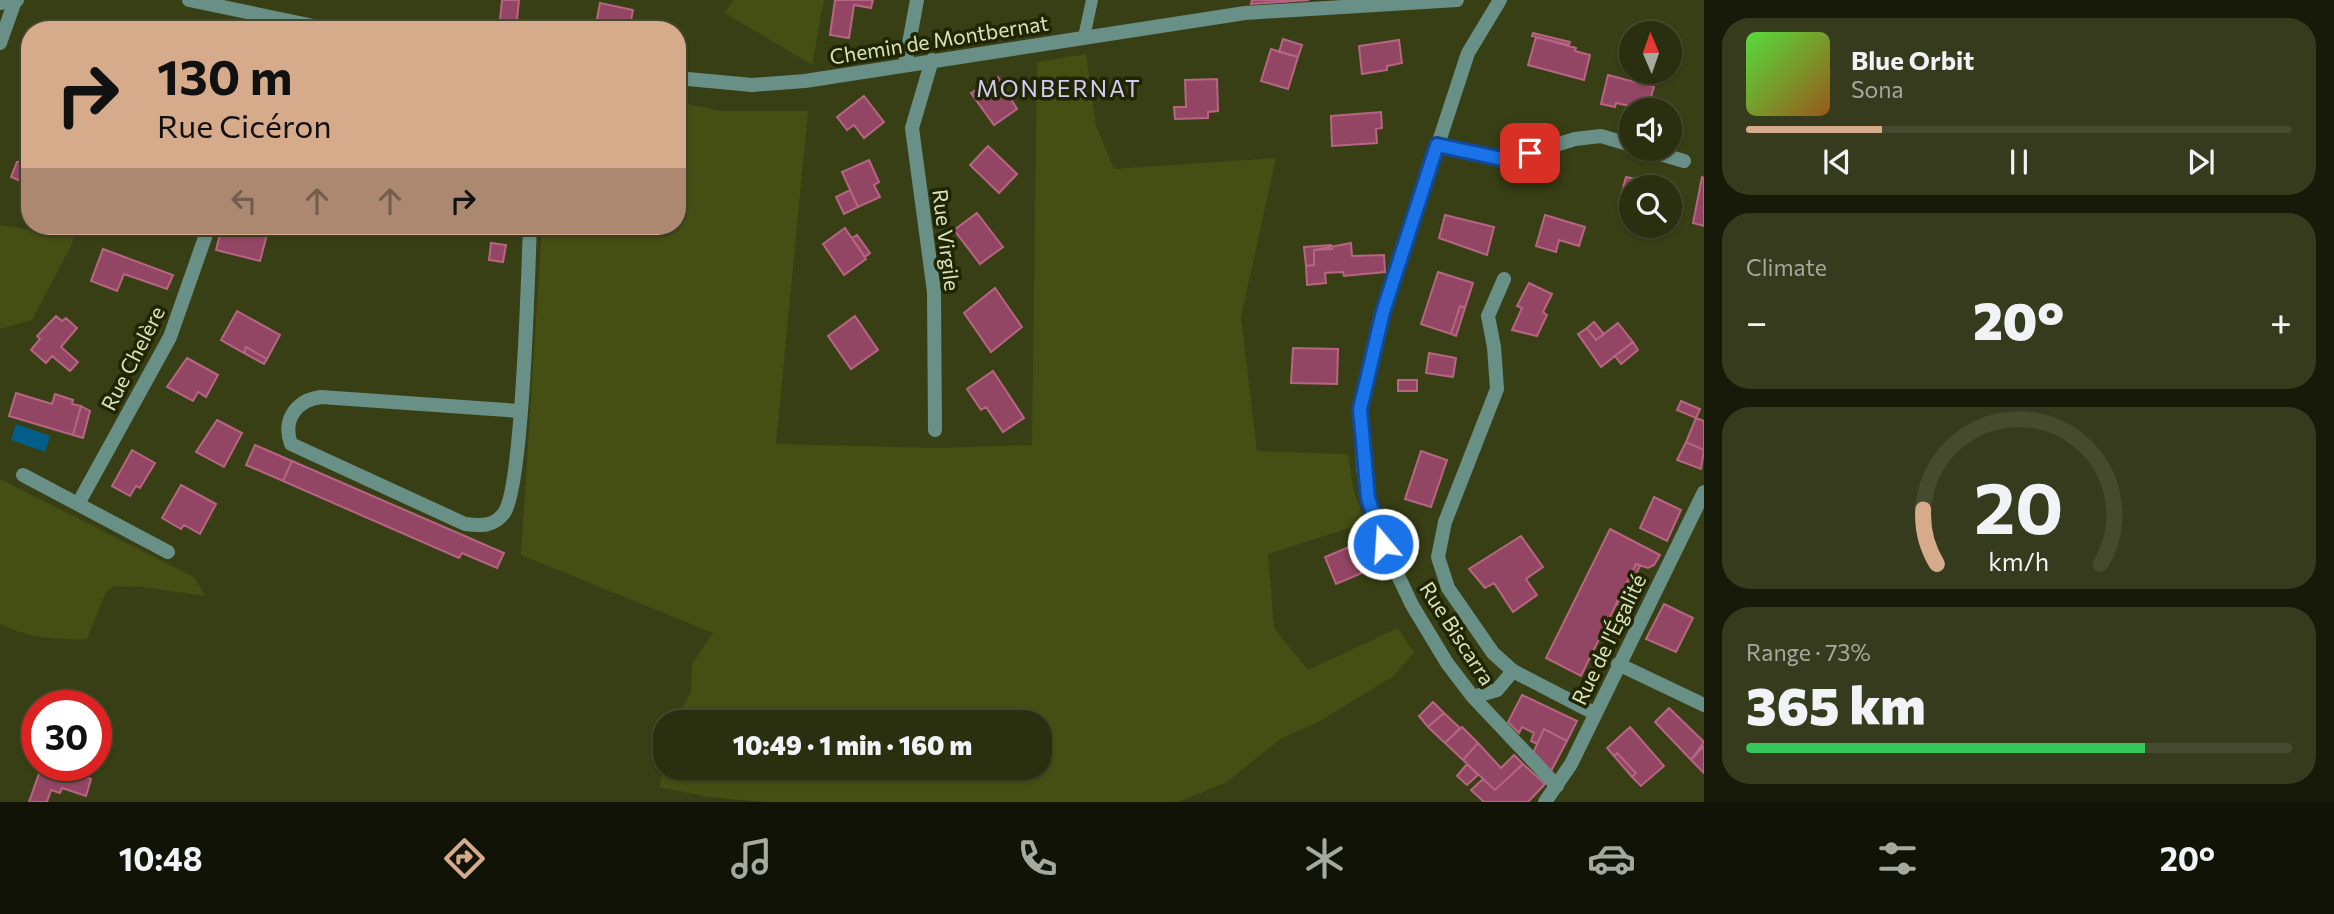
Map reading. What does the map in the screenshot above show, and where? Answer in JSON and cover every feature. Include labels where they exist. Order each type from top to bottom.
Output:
[{"type":"street","points":[[0,3],[16,0]]},
{"type":"street","points":[[0,43],[16,0]]},
{"type":"street","points":[[189,0],[263,21]]},
{"type":"street","points":[[905,65],[917,0]]},
{"type":"street","name":"Chemin de Montbernat","points":[[686,79],[752,85],[804,81],[1245,13],[1457,0]]},
{"type":"street","name":"Rue Biscarra","points":[[1500,0],[1468,53],[1383,312],[1360,409],[1363,467],[1368,498],[1383,544],[1412,606],[1447,663],[1473,697],[1557,786]]},
{"type":"street","name":"Rue Virgile","points":[[932,60],[912,128],[934,292],[935,430]]},
{"type":"street","points":[[1437,145],[1507,160],[1575,139],[1601,136],[1619,141]]},
{"type":"street","name":"Rue Chelère","points":[[78,503],[170,337],[206,235]]},
{"type":"street","points":[[520,411],[321,397],[299,405],[288,422],[288,434],[291,443],[465,524],[483,526],[494,522],[505,512],[510,496],[520,411],[530,235]]},
{"type":"street","points":[[1504,279],[1488,316],[1494,347],[1497,389],[1445,522],[1438,557],[1448,588],[1493,653],[1513,670],[1594,713]]},
{"type":"street","points":[[23,475],[168,552]]},
{"type":"street","name":"Rue de l'Égalité","points":[[1545,802],[1557,786],[1704,492]]},
{"type":"street","points":[[1619,664],[1704,705]]},
{"type":"street","points":[[1473,697],[1497,690],[1513,670]]},
{"type":"lane","points":[[1084,37],[1092,0]]},
{"type":"green space","points":[[733,0],[824,0],[812,65],[725,13]]},
{"type":"green space","points":[[1086,54],[1096,126],[1114,169],[1276,158],[1241,317],[1257,451],[1348,454],[1353,488],[1365,523],[1268,554],[1274,628],[1308,670],[1398,628],[1414,653],[1392,677],[1318,722],[1280,739],[1227,782],[1178,802],[763,802],[709,797],[659,787],[661,780],[1052,780],[1052,710],[681,710],[691,692],[692,664],[713,633],[521,555],[541,235],[686,235],[686,104],[721,111],[808,111],[776,444],[937,448],[1032,445],[1037,62]]},
{"type":"green space","points":[[0,225],[21,228],[21,235],[74,235],[72,244],[32,320],[0,329]]},
{"type":"green space","points":[[0,479],[194,577],[206,596],[143,587],[114,586],[105,594],[87,639],[43,637],[0,624]]},
{"type":"water","points":[[16,424],[50,436],[45,452],[11,440]]},
{"type":"building","points":[[502,0],[519,0],[517,21],[500,21]]},
{"type":"building","points":[[835,0],[873,0],[871,8],[854,5],[849,38],[830,35]]},
{"type":"building","points":[[1252,0],[1309,0],[1251,4]]},
{"type":"building","points":[[600,3],[633,10],[631,21],[597,21]]},
{"type":"building","points":[[1533,33],[1570,42],[1569,45],[1532,36]]},
{"type":"building","points":[[1536,37],[1576,48],[1575,51],[1590,55],[1584,80],[1528,65]]},
{"type":"building","points":[[1283,39],[1302,45],[1298,57],[1279,52]]},
{"type":"building","points":[[1399,40],[1402,63],[1387,66],[1387,70],[1362,74],[1359,46]]},
{"type":"building","points":[[1271,49],[1298,57],[1288,89],[1261,81]]},
{"type":"building","points":[[1608,75],[1619,78],[1619,84],[1654,87],[1651,98],[1619,98],[1619,104],[1616,103],[1615,107],[1601,104]]},
{"type":"building","points":[[998,77],[1017,109],[994,125],[971,93]]},
{"type":"building","points":[[1217,79],[1218,111],[1208,112],[1208,118],[1175,119],[1174,107],[1186,107],[1185,80]]},
{"type":"building","points":[[864,96],[884,122],[864,138],[854,125],[847,130],[837,117]]},
{"type":"building","points":[[1381,112],[1382,128],[1376,129],[1377,143],[1332,146],[1331,116]]},
{"type":"building","points":[[988,146],[1017,174],[999,193],[970,165]]},
{"type":"building","points":[[869,160],[879,182],[874,185],[880,197],[858,207],[842,172]]},
{"type":"building","points":[[17,162],[21,162],[21,181],[11,177]]},
{"type":"building","points":[[1702,177],[1704,178],[1704,226],[1693,223]]},
{"type":"building","points":[[850,190],[858,207],[844,214],[836,197]]},
{"type":"building","points":[[977,213],[1003,247],[980,264],[954,230]]},
{"type":"building","points":[[1445,215],[1494,227],[1487,255],[1439,238]]},
{"type":"building","points":[[1545,215],[1585,227],[1579,246],[1559,240],[1556,252],[1536,246]]},
{"type":"building","points":[[845,228],[866,259],[844,275],[823,244]]},
{"type":"building","points":[[220,235],[267,235],[260,261],[216,250]]},
{"type":"building","points":[[857,235],[870,253],[865,257],[852,238]]},
{"type":"building","points":[[491,243],[506,245],[503,262],[489,260]]},
{"type":"building","points":[[1351,243],[1352,256],[1384,255],[1385,272],[1344,276],[1343,272],[1325,273],[1326,283],[1307,285],[1306,266],[1314,265],[1314,250]]},
{"type":"building","points":[[1331,245],[1332,249],[1314,250],[1314,265],[1306,266],[1304,247]]},
{"type":"building","points":[[103,249],[173,275],[167,289],[124,274],[117,291],[91,281]]},
{"type":"building","points":[[1438,272],[1473,283],[1465,308],[1460,306],[1451,334],[1421,324]]},
{"type":"building","points":[[1529,283],[1552,294],[1543,312],[1547,315],[1537,336],[1512,330],[1522,308],[1517,306]]},
{"type":"building","points":[[995,288],[1022,327],[991,352],[964,313]]},
{"type":"building","points":[[1460,306],[1465,308],[1456,336],[1451,334]]},
{"type":"building","points":[[237,311],[280,335],[267,359],[246,347],[244,353],[221,340]]},
{"type":"building","points":[[56,316],[62,321],[66,318],[77,328],[61,347],[78,362],[70,371],[52,356],[46,363],[31,350],[40,339],[37,336]]},
{"type":"building","points":[[855,316],[878,350],[851,369],[828,336]]},
{"type":"building","points":[[1594,322],[1604,334],[1596,340],[1587,328]]},
{"type":"building","points":[[1618,323],[1633,342],[1601,367],[1578,334],[1587,328],[1596,340]]},
{"type":"building","points":[[1633,342],[1638,350],[1621,364],[1615,356]]},
{"type":"building","points":[[246,347],[267,359],[264,364],[244,353]]},
{"type":"building","points":[[1293,348],[1338,349],[1337,384],[1291,383]]},
{"type":"building","points":[[1429,353],[1456,358],[1453,377],[1426,373]]},
{"type":"building","points":[[187,358],[218,375],[206,397],[198,392],[193,401],[167,387]]},
{"type":"building","points":[[993,371],[1024,418],[1003,432],[986,407],[981,410],[967,389]]},
{"type":"building","points":[[1398,380],[1417,380],[1417,391],[1398,391]]},
{"type":"building","points":[[16,393],[52,404],[55,394],[73,400],[72,404],[81,406],[73,435],[9,416]]},
{"type":"building","points":[[1681,401],[1700,409],[1696,418],[1677,410]]},
{"type":"building","points":[[81,406],[90,411],[83,438],[73,435]]},
{"type":"building","points":[[1696,418],[1704,421],[1704,450],[1686,442]]},
{"type":"building","points":[[217,420],[242,433],[224,467],[196,452]]},
{"type":"building","points":[[1686,442],[1704,450],[1701,469],[1677,460]]},
{"type":"building","points":[[255,445],[292,461],[283,481],[246,465]]},
{"type":"building","points":[[132,450],[155,463],[140,488],[136,486],[130,496],[112,486]]},
{"type":"building","points":[[1421,451],[1447,460],[1431,507],[1405,499]]},
{"type":"building","points":[[292,461],[504,553],[497,568],[462,553],[459,558],[283,481]]},
{"type":"building","points":[[181,485],[216,504],[200,534],[184,525],[181,529],[162,518]]},
{"type":"building","points":[[1654,497],[1681,510],[1667,541],[1640,528]]},
{"type":"building","points":[[1610,529],[1660,555],[1654,565],[1648,568],[1636,564],[1581,676],[1546,658]]},
{"type":"building","points":[[1521,536],[1543,567],[1526,579],[1537,595],[1513,612],[1494,583],[1485,588],[1469,569]]},
{"type":"building","points":[[1363,541],[1374,568],[1336,584],[1325,557]]},
{"type":"building","points":[[1636,564],[1640,566],[1620,606],[1616,604]]},
{"type":"building","points":[[1664,604],[1693,618],[1676,652],[1646,639]]},
{"type":"building","points":[[1522,695],[1577,721],[1567,741],[1544,729],[1537,744],[1531,741],[1534,733],[1522,727],[1519,733],[1508,722]]},
{"type":"building","points":[[1433,702],[1444,713],[1428,727],[1419,716]]},
{"type":"building","points":[[1669,708],[1704,742],[1691,760],[1655,722]]},
{"type":"building","points":[[1444,713],[1460,728],[1445,743],[1428,727]]},
{"type":"building","points":[[1462,727],[1478,743],[1463,760],[1445,743]]},
{"type":"building","points":[[1630,727],[1664,766],[1641,786],[1632,777],[1636,773],[1617,753],[1614,756],[1607,748]]},
{"type":"building","points":[[1544,729],[1567,741],[1551,771],[1533,753]]},
{"type":"building","points":[[1478,743],[1501,768],[1514,755],[1523,764],[1495,790],[1463,760]]},
{"type":"building","points":[[1704,746],[1704,773],[1691,760]]},
{"type":"building","points":[[1617,753],[1636,773],[1632,777],[1614,756]]},
{"type":"building","points":[[1467,764],[1478,775],[1467,785],[1457,776]]},
{"type":"building","points":[[1523,764],[1545,784],[1528,802],[1484,802],[1471,790],[1483,779],[1495,790]]},
{"type":"building","points":[[36,781],[90,781],[86,796],[62,788],[60,793],[51,790],[47,802],[29,802]]},
{"type":"district","name":"MONBERNAT","points":[[1059,88]]},
{"type":"route","points":[[1383,544],[1368,498],[1363,467],[1360,409],[1383,312],[1437,145],[1507,160],[1530,153]]}]
